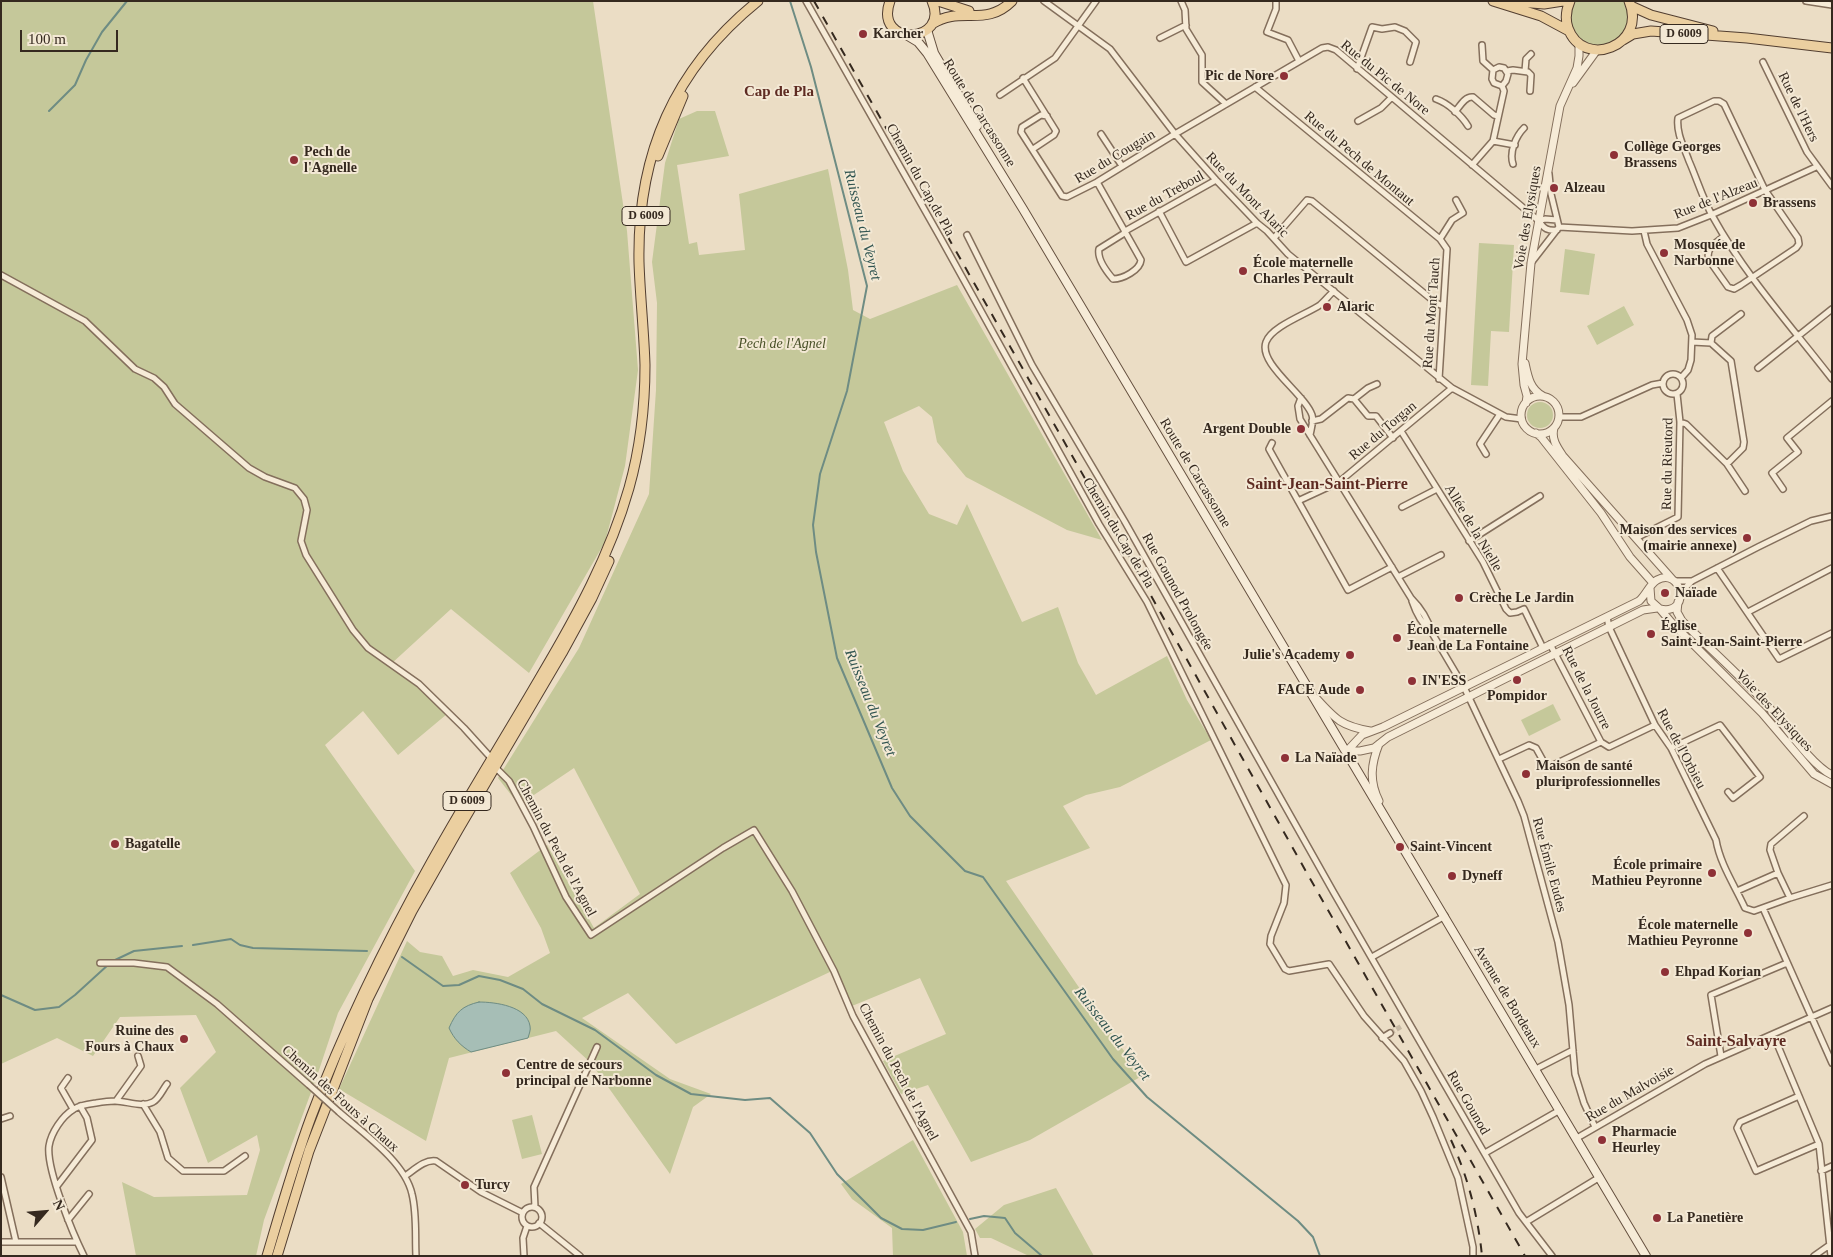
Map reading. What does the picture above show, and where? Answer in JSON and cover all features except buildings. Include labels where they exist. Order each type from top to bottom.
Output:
[{"type":"main road","name":"D 6009","points":[[266,1256],[303,1140],[348,1028],[382,955],[431,861],[568,630],[614,533],[625,501],[639,447],[644,393],[639,260],[640,222],[649,164],[675,99],[704,55],[737,18],[758,1]]},
{"type":"main road","name":"D 6009","points":[[737,18],[763,1]]},
{"type":"main road","name":"D 6009","points":[[277,1256],[309,1151],[368,999],[412,911],[592,598],[618,538],[636,485],[644,448],[649,394],[645,259],[646,220],[652,179],[660,150],[680,103],[702,66],[723,40],[763,1]]},
{"type":"main road","points":[[890,1],[887,14],[889,21],[897,32],[908,36],[915,36],[941,18],[949,15],[988,15],[1003,8],[1012,1]]},
{"type":"main road","points":[[930,27],[935,11],[932,1]]},
{"type":"main road","points":[[938,1],[961,9],[977,12],[994,12]]},
{"type":"main road","points":[[1493,1],[1541,16],[1569,31],[1580,43],[1588,48],[1597,50],[1612,48],[1623,40],[1629,32],[1632,24],[1630,4]]},
{"type":"main road","points":[[1507,1],[1544,4],[1564,1]]},
{"type":"main road","points":[[1569,31],[1566,17],[1570,1]]},
{"type":"main road","name":"D 6009","points":[[1630,4],[1651,15],[1748,38]]},
{"type":"main road","name":"Route de Carcassonne","points":[[930,27],[934,53],[1023,209]]},
{"type":"main road","name":"D 6009","points":[[1623,40],[1633,34],[1651,31],[1748,38],[1832,48]]},
{"type":"main road","name":"Route de Carcassonne","points":[[908,36],[918,42],[927,52],[1347,750]]},
{"type":"main road","name":"Avenue de Bordeaux","points":[[1347,750],[1646,1256]]},
{"type":"street","name":"Chemin du Cap de Pla","points":[[806,1],[940,237],[1099,524],[1146,602],[1189,686],[1286,885],[1284,903],[1271,936],[1270,944],[1278,959],[1285,969],[1289,971],[1329,964],[1364,1016],[1382,1038]]},
{"type":"street","name":"Rue du Mont Alaric","points":[[1044,1],[1110,50],[1175,134],[1216,180],[1288,254],[1452,388],[1511,419],[1522,419]]},
{"type":"street","points":[[1000,95],[1055,58],[1096,1]]},
{"type":"street","points":[[1181,1],[1185,10],[1186,29],[1202,55],[1202,82],[1226,104]]},
{"type":"street","points":[[1276,1],[1276,9],[1267,32],[1288,40],[1299,62]]},
{"type":"street","points":[[1806,1],[1832,5]]},
{"type":"street","points":[[1160,38],[1186,25]]},
{"type":"street","points":[[1356,69],[1372,27],[1382,29],[1395,27],[1404,31],[1416,42],[1410,62]]},
{"type":"street","name":"Voie des Elysiques","points":[[1526,402],[1527,396],[1523,377],[1531,263],[1560,106],[1576,68],[1580,43]]},
{"type":"street","points":[[1482,45],[1483,61],[1493,70]]},
{"type":"street","name":"Rue du Pic de Nore","points":[[1175,134],[1322,48],[1328,47],[1336,50],[1356,69],[1539,221]]},
{"type":"street","name":"Voie des Elysiques","points":[[1567,91],[1597,50]]},
{"type":"street","points":[[1525,71],[1526,59],[1531,54]]},
{"type":"street","name":"Rue de l'Hers","points":[[1762,62],[1807,152],[1816,167],[1832,186]]},
{"type":"street","points":[[1493,70],[1499,67],[1507,71],[1525,71],[1531,75],[1530,91]]},
{"type":"street","points":[[1493,70],[1492,79],[1494,83],[1502,86]]},
{"type":"street","points":[[1502,86],[1506,81],[1507,71]]},
{"type":"street","points":[[1023,78],[1056,131],[1054,135],[1033,149]]},
{"type":"street","points":[[1472,165],[1494,141],[1504,91],[1502,86]]},
{"type":"street","name":"Rue du Pech de Montaut","points":[[1255,87],[1440,239],[1447,248]]},
{"type":"street","points":[[1455,112],[1467,97],[1470,96],[1494,115],[1498,116]]},
{"type":"street","points":[[1358,121],[1381,108],[1391,98]]},
{"type":"street","points":[[1436,99],[1443,101],[1468,126]]},
{"type":"street","points":[[1724,236],[1710,248],[1707,255],[1728,287],[1734,288],[1753,277],[1799,244],[1798,238],[1765,190],[1724,104],[1714,101],[1682,115],[1678,118],[1676,128],[1711,215],[1753,277],[1832,379]]},
{"type":"street","name":"Rue du Cougain","points":[[1047,116],[1041,115],[1022,127],[1021,132],[1062,196],[1067,197],[1097,182],[1175,134]]},
{"type":"street","points":[[1513,164],[1511,157],[1519,132],[1524,128]]},
{"type":"street","points":[[1101,134],[1122,166]]},
{"type":"street","points":[[1494,141],[1515,146]]},
{"type":"street","name":"Rue de l'Alzeau","points":[[1539,221],[1548,230],[1644,231],[1678,228],[1816,167]]},
{"type":"street","points":[[1531,263],[1558,229],[1551,194],[1549,171]]},
{"type":"street","name":"Rue du Treboul","points":[[1125,232],[1141,260],[1141,265],[1118,280],[1113,280],[1098,254],[1099,250],[1125,232],[1159,211],[1216,180]]},
{"type":"street","points":[[1097,182],[1125,232]]},
{"type":"street","points":[[1274,238],[1307,200],[1312,201],[1436,304],[1443,306]]},
{"type":"street","points":[[1440,239],[1452,220],[1463,213],[1456,200]]},
{"type":"street","points":[[1159,211],[1186,262],[1257,223]]},
{"type":"street","points":[[1539,221],[1544,219],[1557,220]]},
{"type":"street","points":[[1644,231],[1647,244],[1687,320],[1692,336],[1691,360],[1688,370],[1681,378]]},
{"type":"street","name":"Rue Gounod Prolongée","points":[[968,235],[1032,365],[1125,522],[1372,957]]},
{"type":"street","name":"Rue du Mont Tauch","points":[[1439,378],[1447,248]]},
{"type":"street","name":"Chemin du Pech de l'Agnel","points":[[1,275],[84,321],[135,369],[159,382],[175,404],[186,415],[209,432],[249,468],[265,477],[295,488],[304,499],[307,510],[301,540],[306,555],[353,630],[368,648],[419,684],[464,728],[492,759],[495,769],[509,781],[533,826],[566,898],[590,935],[723,848],[754,830],[796,899],[834,971],[853,1016],[971,1232],[976,1256]]},
{"type":"street","points":[[1310,435],[1312,416],[1301,398],[1274,368],[1267,357],[1266,341],[1278,329],[1322,304],[1334,291]]},
{"type":"street","points":[[1758,368],[1832,309]]},
{"type":"street","points":[[1711,343],[1712,336],[1741,314]]},
{"type":"street","points":[[1692,342],[1711,343],[1731,361],[1743,433],[1743,448],[1727,464]]},
{"type":"street","name":"Voie des Elysiques","points":[[1524,350],[1530,383],[1537,393],[1544,396]]},
{"type":"street","points":[[1559,417],[1581,417],[1652,385],[1663,383],[1668,375],[1674,374],[1681,378],[1683,388],[1677,394],[1672,394],[1666,392],[1663,383]]},
{"type":"street","points":[[1354,399],[1368,388],[1377,384]]},
{"type":"street","name":"Rue du Torgan","points":[[1298,501],[1339,482],[1452,388]]},
{"type":"street","name":"Rue du Rieutord","points":[[1636,538],[1678,517],[1680,422],[1677,394]]},
{"type":"street","points":[[1652,586],[1601,513],[1541,437],[1527,428],[1522,419],[1522,410],[1526,402],[1534,397],[1544,396],[1554,402],[1559,417],[1554,428],[1553,437],[1562,456],[1673,580],[1681,592]]},
{"type":"street","name":"Rue Émile Eudes","points":[[1301,398],[1298,406],[1300,419],[1398,577],[1420,607],[1432,633],[1464,687],[1524,816],[1558,942],[1569,1004],[1575,1074],[1594,1128]]},
{"type":"street","points":[[1312,421],[1321,419],[1348,398],[1354,399],[1368,416],[1376,416],[1393,438]]},
{"type":"street","points":[[1783,489],[1772,472],[1798,452],[1787,438],[1832,401]]},
{"type":"street","points":[[1486,454],[1480,444],[1500,414]]},
{"type":"street","points":[[1680,422],[1686,424],[1727,464],[1745,491]]},
{"type":"street","points":[[1536,433],[1544,434],[1554,428]]},
{"type":"street","name":"Allée de la Nielle","points":[[1401,432],[1483,562],[1506,609],[1513,613],[1524,609],[1547,646]]},
{"type":"street","points":[[1272,443],[1269,449],[1348,590],[1392,567]]},
{"type":"street","points":[[1402,507],[1436,489]]},
{"type":"street","points":[[1469,541],[1540,496]]},
{"type":"street","points":[[1347,750],[1365,751],[1379,744],[1388,736],[1644,610],[1668,609],[1678,602],[1681,592],[1692,581],[1811,521],[1832,516]]},
{"type":"street","points":[[1398,577],[1441,555]]},
{"type":"street","points":[[1717,568],[1779,659],[1832,633]]},
{"type":"street","points":[[1748,612],[1832,568]]},
{"type":"street","points":[[1347,750],[1357,738],[1639,601],[1662,578],[1692,581]]},
{"type":"street","points":[[1652,586],[1649,593],[1651,601],[1658,608]]},
{"type":"street","name":"Voie des Elysiques","points":[[1678,602],[1677,612],[1682,621],[1766,704],[1825,772],[1832,775]]},
{"type":"street","name":"Voie des Elysiques","points":[[1658,608],[1762,713],[1814,774],[1832,784]]},
{"type":"street","name":"Rue de l'Orbieu","points":[[1607,616],[1608,627],[1655,725],[1671,748],[1716,840],[1718,850],[1745,908],[1754,911],[1763,908]]},
{"type":"street","name":"Rue de la Jourre","points":[[1547,646],[1555,654],[1601,742],[1609,747],[1655,725]]},
{"type":"street","points":[[1315,697],[1344,725],[1371,731]]},
{"type":"street","points":[[1425,706],[1430,716]]},
{"type":"street","points":[[1671,748],[1720,725],[1760,777],[1733,798],[1728,792]]},
{"type":"street","points":[[1498,759],[1532,745],[1536,748],[1544,764],[1552,766],[1601,742]]},
{"type":"street","points":[[1379,744],[1373,762],[1372,782],[1374,791],[1388,819]]},
{"type":"street","points":[[1790,898],[1778,873],[1770,850],[1770,844],[1804,816]]},
{"type":"street","points":[[1737,891],[1778,873]]},
{"type":"street","points":[[1832,885],[1763,908],[1832,1063]]},
{"type":"street","points":[[1372,957],[1445,916]]},
{"type":"street","name":"Rue Gounod","points":[[1372,957],[1485,1154],[1526,1222],[1552,1256]]},
{"type":"street","name":"Chemin des Fours à Chaux","points":[[100,963],[167,967],[223,1009],[392,1159],[405,1176]]},
{"type":"street","points":[[1721,1056],[1710,995],[1786,963]]},
{"type":"street","name":"Rue du Malvoisie","points":[[1577,1138],[1721,1056],[1832,1008]]},
{"type":"street","points":[[1402,1026],[1408,1022]]},
{"type":"street","points":[[1390,1033],[1382,1038],[1404,1061],[1412,1073],[1433,1116],[1458,1178],[1473,1247],[1473,1256]]},
{"type":"street","points":[[1772,1034],[1819,1144],[1831,1256]]},
{"type":"street","points":[[527,1226],[532,1227],[542,1220],[541,1212],[535,1207],[534,1187],[597,1047]]},
{"type":"street","points":[[1536,1069],[1573,1050]]},
{"type":"street","points":[[116,1101],[141,1066],[138,1056]]},
{"type":"street","points":[[68,1078],[60,1088],[73,1109]]},
{"type":"street","points":[[84,1256],[68,1220],[48,1157],[49,1145],[54,1132],[62,1119],[73,1109],[80,1106],[116,1101],[152,1103],[167,1084]]},
{"type":"street","points":[[1799,1096],[1740,1122],[1737,1128],[1756,1171],[1819,1144]]},
{"type":"street","points":[[143,1104],[160,1132],[168,1158],[183,1171],[224,1171],[230,1168],[234,1162],[245,1156]]},
{"type":"street","points":[[57,1186],[92,1140],[87,1118],[80,1106]]},
{"type":"street","points":[[1485,1154],[1560,1110]]},
{"type":"street","points":[[1,1119],[10,1116]]},
{"type":"street","points":[[416,1256],[414,1206],[412,1192],[405,1176],[431,1160],[436,1161],[481,1192],[522,1213]]},
{"type":"street","points":[[1821,1171],[1832,1166]]},
{"type":"street","points":[[1,1177],[16,1242]]},
{"type":"street","points":[[1526,1222],[1600,1177]]},
{"type":"street","points":[[68,1220],[89,1194]]},
{"type":"street","points":[[522,1213],[528,1208],[535,1207]]},
{"type":"street","points":[[522,1213],[527,1226]]},
{"type":"street","points":[[540,1223],[580,1256]]},
{"type":"street","points":[[524,1256],[523,1238],[527,1226]]},
{"type":"street","points":[[1,1242],[77,1242]]},
{"type":"street","points":[[1814,1256],[1831,1245]]},
{"type":"green space","points":[[1,1],[593,1],[627,231],[638,370],[625,466],[605,542],[529,673],[451,609],[391,664],[447,714],[398,755],[363,711],[325,745],[415,871],[338,1013],[264,1220],[256,1256],[136,1256],[122,1182],[154,1197],[247,1195],[260,1150],[257,1135],[208,1163],[180,1088],[216,1052],[196,1015],[120,1017],[93,1056],[57,1038],[1,1064]]},
{"type":"green space","points":[[1575,1],[1624,1],[1628,18],[1621,36],[1611,43],[1600,45],[1589,43],[1579,37],[1573,28],[1571,16]]},
{"type":"green space","name":"Pech de l'Agnel","points":[[697,111],[715,111],[729,156],[677,165],[689,244],[697,242],[699,255],[745,250],[739,194],[828,169],[848,270],[853,310],[870,319],[957,285],[1102,540],[1067,530],[966,477],[937,442],[932,417],[919,406],[884,422],[903,471],[929,514],[957,525],[967,504],[1022,622],[1058,607],[1078,663],[1096,695],[1167,656],[1187,700],[1211,740],[1120,787],[1086,795],[1063,806],[1090,848],[1006,881],[1142,1076],[1030,1140],[971,1162],[928,1085],[901,1094],[883,1061],[946,1034],[920,978],[852,1006],[832,971],[676,1044],[628,993],[582,1018],[670,1079],[711,1094],[693,1107],[670,1174],[591,1063],[556,1031],[449,1058],[426,1141],[339,1089],[407,941],[420,952],[442,956],[453,976],[473,970],[508,977],[550,953],[541,928],[510,873],[547,845],[594,928],[640,894],[574,768],[519,805],[498,778],[579,648],[649,494],[656,390],[657,303],[652,262],[665,163],[679,119]]},
{"type":"green space","points":[[1479,243],[1514,245],[1509,332],[1491,331],[1488,386],[1471,385]]},
{"type":"green space","points":[[1565,249],[1595,254],[1589,295],[1560,292]]},
{"type":"green space","points":[[1624,306],[1634,325],[1597,345],[1587,326]]},
{"type":"green space","points":[[1540,402],[1549,406],[1553,415],[1549,424],[1540,428],[1531,424],[1527,415],[1531,406]]},
{"type":"green space","points":[[1553,704],[1561,720],[1529,736],[1521,720]]},
{"type":"green space","points":[[532,1115],[542,1154],[522,1159],[512,1120]]},
{"type":"green space","points":[[913,1140],[963,1232],[967,1256],[893,1256],[892,1228],[852,1199],[841,1184]]},
{"type":"green space","points":[[1056,1188],[1094,1256],[1029,1256],[991,1238],[980,1238],[975,1229],[1004,1205]]},
{"type":"water","points":[[479,1002],[509,1006],[523,1014],[528,1019],[530,1026],[528,1038],[471,1052],[464,1047],[449,1028],[460,1011]]},
{"type":"waterway","points":[[49,111],[75,85],[86,60],[102,32],[127,1]]},
{"type":"waterway","name":"Ruisseau du Veyret","points":[[790,1],[811,67],[867,286],[847,391],[820,474],[813,525],[816,552],[837,658],[892,788],[910,816],[965,871],[983,877],[1113,1059],[1147,1097],[1298,1221],[1313,1237],[1320,1256]]},
{"type":"waterway","points":[[193,945],[231,939],[240,945],[253,948],[367,951]]},
{"type":"waterway","points":[[113,961],[134,951],[182,946]]},
{"type":"waterway","points":[[402,957],[443,986],[459,985],[479,976],[500,980],[523,989],[542,1004],[595,1030],[656,1075],[691,1094],[745,1100],[770,1098],[810,1133],[837,1174],[881,1218],[902,1229],[923,1230],[956,1222]]},
{"type":"waterway","points":[[1,995],[35,1010],[59,1007],[109,964]]},
{"type":"waterway","points":[[970,1219],[984,1216],[1005,1218],[1015,1233],[1042,1256]]},
{"type":"waterway","points":[[1197,1256],[1208,1256]]},
{"type":"tunnel","points":[[1390,1033],[1402,1026]]},
{"type":"railway","points":[[814,1],[1525,1256]]},
{"type":"railway","points":[[1451,1140],[1471,1197],[1478,1226],[1482,1256]]},
{"type":"place","name":"Karcher","points":[[863,34]]},
{"type":"place","name":"Pic de Nore","points":[[1284,76]]},
{"type":"place","name":"Collège Georges Brassens","points":[[1614,155]]},
{"type":"place","name":"Pech de l'Agnelle","points":[[294,160]]},
{"type":"place","name":"Alzeau","points":[[1554,188]]},
{"type":"place","name":"Brassens","points":[[1753,203]]},
{"type":"place","name":"Mosquée de Narbonne","points":[[1664,253]]},
{"type":"place","name":"École maternelle Charles Perrault","points":[[1243,271]]},
{"type":"place","name":"Alaric","points":[[1327,307]]},
{"type":"place","name":"Argent Double","points":[[1301,429]]},
{"type":"place","name":"Maison des services (mairie annexe)","points":[[1747,538]]},
{"type":"place","name":"Naïade","points":[[1665,593]]},
{"type":"place","name":"Crèche Le Jardin","points":[[1459,598]]},
{"type":"place","name":"Église Saint-Jean-Saint-Pierre","points":[[1651,634]]},
{"type":"place","name":"École maternelle Jean de La Fontaine","points":[[1397,638]]},
{"type":"place","name":"Julie's Academy","points":[[1350,655]]},
{"type":"place","name":"Pompidor","points":[[1517,680]]},
{"type":"place","name":"IN'ESS","points":[[1412,681]]},
{"type":"place","name":"FACE Aude","points":[[1360,690]]},
{"type":"place","name":"La Naïade","points":[[1285,758]]},
{"type":"place","name":"Maison de santé pluriprofessionnelles","points":[[1526,774]]},
{"type":"place","name":"Bagatelle","points":[[115,844]]},
{"type":"place","name":"Saint-Vincent","points":[[1400,847]]},
{"type":"place","name":"École primaire Mathieu Peyronne","points":[[1712,873]]},
{"type":"place","name":"Dyneff","points":[[1452,876]]},
{"type":"place","name":"École maternelle Mathieu Peyronne","points":[[1748,933]]},
{"type":"place","name":"Ehpad Korian","points":[[1665,972]]},
{"type":"place","name":"Ruine des Fours à Chaux","points":[[184,1039]]},
{"type":"place","name":"Centre de secours principal de Narbonne","points":[[506,1073]]},
{"type":"place","name":"Pharmacie Heurley","points":[[1602,1140]]},
{"type":"place","name":"Turcy","points":[[465,1185]]},
{"type":"place","name":"La Panetière","points":[[1657,1218]]},
{"type":"district","name":"Cap de Pla","points":[[779,92]]},
{"type":"district","name":"Saint-Jean-Saint-Pierre","points":[[1327,485]]},
{"type":"district","name":"Saint-Salvayre","points":[[1736,1042]]}]
